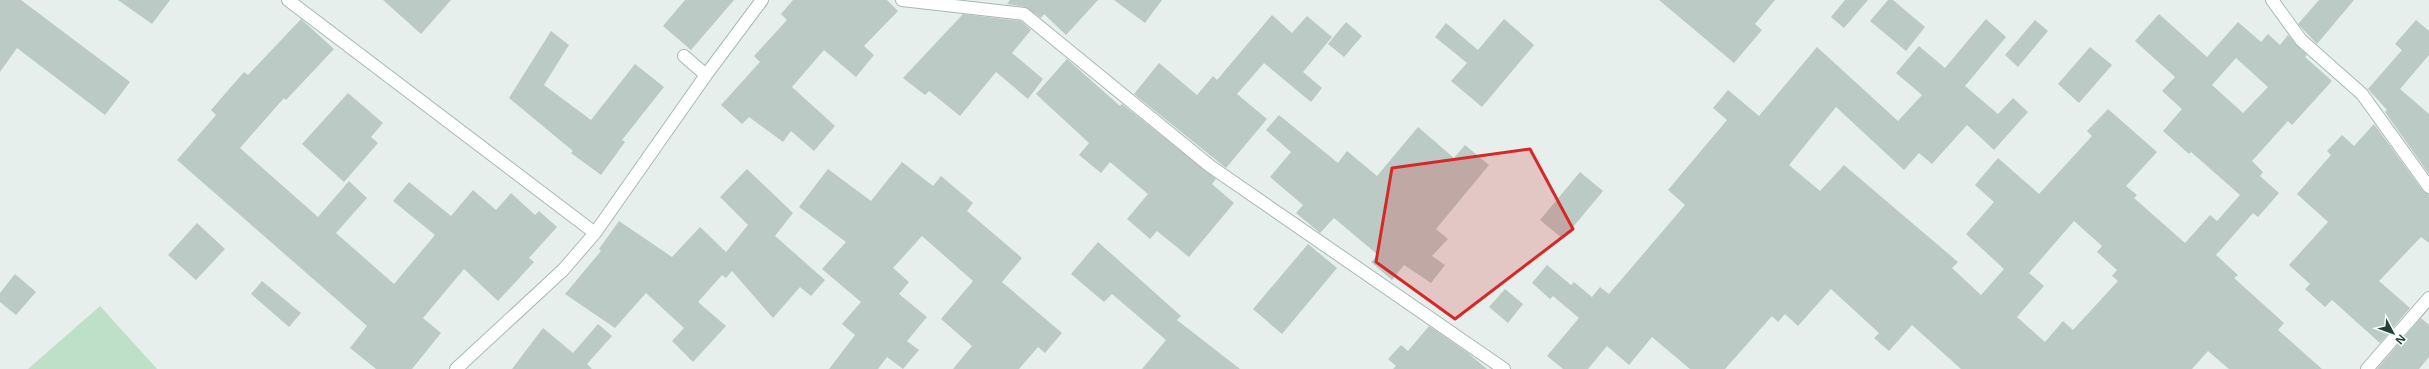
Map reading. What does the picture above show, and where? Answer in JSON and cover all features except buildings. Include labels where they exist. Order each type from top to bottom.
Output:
[{"type":"street","points":[[288,0],[595,233]]},
{"type":"street","points":[[456,369],[563,270],[595,233],[706,75],[762,0]]},
{"type":"street","points":[[902,0],[1024,14],[1210,166],[1504,369]]},
{"type":"street","points":[[2272,0],[2301,40],[2362,94],[2429,187]]},
{"type":"street","points":[[684,56],[706,75]]},
{"type":"street","points":[[2367,369],[2429,298]]},
{"type":"highlighted area","points":[[1530,149],[1573,229],[1455,319],[1376,262],[1392,168]]},
{"type":"green space","points":[[100,306],[157,369],[28,369]]}]
